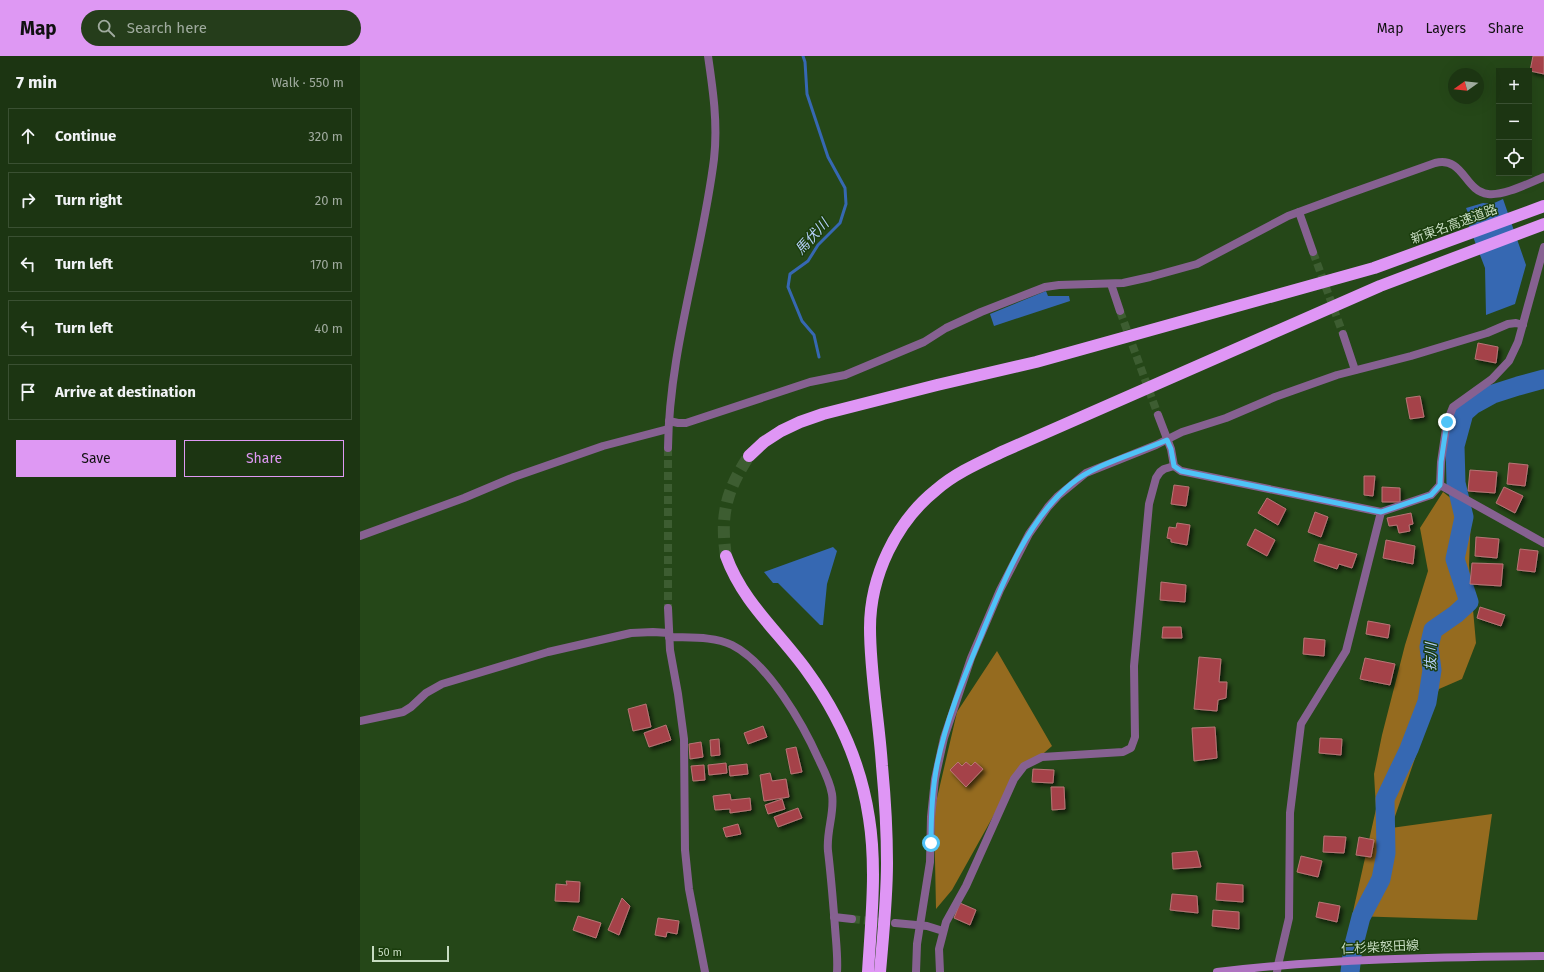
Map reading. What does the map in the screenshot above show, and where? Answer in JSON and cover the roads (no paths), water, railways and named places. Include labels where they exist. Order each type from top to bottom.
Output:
[{"type":"highway","name":"新東名高速道路","points":[[749,456],[764,442],[781,431],[800,422],[823,414],[1036,362],[1374,268],[1544,206]]},
{"type":"highway","points":[[880,972],[887,857],[882,766],[871,665],[870,626],[873,601],[880,571],[893,541],[911,514],[936,490],[966,470],[1004,451],[1380,286],[1544,224]]},
{"type":"highway","points":[[726,556],[732,573],[755,609],[806,670],[826,699],[845,736],[855,763],[863,788],[869,818],[872,848],[872,888],[868,972]]},
{"type":"main road","name":"仁杉柴怒田線","points":[[1217,972],[1278,968],[1341,961],[1421,957],[1544,956]]},
{"type":"street","points":[[668,448],[668,425],[674,368],[714,158],[715,108],[708,56]]},
{"type":"street","points":[[360,536],[454,502],[502,482],[612,443],[668,425],[686,423],[815,381],[840,377],[924,342],[946,328],[981,312],[1045,287],[1059,285],[1111,284],[1135,281],[1197,264],[1276,222],[1299,212],[1345,194],[1441,162],[1451,163],[1474,186],[1484,193],[1489,194],[1500,193],[1544,177]]},
{"type":"street","points":[[1299,212],[1313,252]]},
{"type":"street","points":[[1158,415],[1171,449],[1174,466],[1181,471],[1381,512],[1431,495],[1440,485],[1441,462],[1447,422],[1453,407],[1492,379],[1509,361],[1518,342],[1544,247]]},
{"type":"street","points":[[1111,284],[1120,311]]},
{"type":"street","points":[[916,972],[918,944],[930,862],[931,817],[935,779],[940,752],[959,691],[1000,590],[1038,520],[1048,507],[1070,484],[1086,473],[1190,429],[1234,415],[1275,397],[1355,370],[1411,356],[1512,323],[1523,325]]},
{"type":"street","points":[[1343,334],[1355,370]]},
{"type":"street","points":[[940,972],[938,954],[946,922],[966,886],[1014,779],[1024,766],[1042,757],[1123,752],[1131,748],[1135,737],[1134,666],[1149,504],[1153,485],[1160,472],[1174,466]]},
{"type":"street","points":[[1440,485],[1544,543]]},
{"type":"street","points":[[1278,968],[1289,918],[1290,813],[1301,724],[1346,651],[1381,512]]},
{"type":"street","points":[[668,608],[669,635],[684,739],[684,850],[689,889],[705,972]]},
{"type":"street","points":[[360,720],[403,712],[411,707],[426,693],[442,684],[548,652],[631,632],[653,632],[714,640],[739,649],[766,675],[788,704],[816,752],[831,791],[833,804],[828,828],[828,843],[837,972]]},
{"type":"street","points":[[834,917],[852,919]]},
{"type":"street","points":[[895,924],[921,925],[943,931]]},
{"type":"water","points":[[1503,199],[1526,265],[1515,304],[1486,315],[1485,268],[1467,221],[1471,220],[1466,208],[1483,203],[1492,204]]},
{"type":"water","points":[[1046,291],[1048,296],[1069,296],[1070,301],[994,326],[990,314]]},
{"type":"water","points":[[833,547],[837,551],[827,584],[823,625],[820,625],[778,583],[773,583],[764,572]]},
{"type":"waterway","name":"馬伏川","points":[[803,56],[805,62],[807,94],[828,157],[845,188],[846,204],[840,223],[818,245],[808,261],[790,274],[788,287],[802,321],[814,335],[819,357]]},
{"type":"waterway","name":"抜川","points":[[1350,972],[1353,948],[1361,917],[1381,879],[1386,853],[1385,799],[1409,749],[1427,702],[1432,670],[1429,647],[1433,630],[1456,614],[1469,602],[1455,559],[1464,517],[1456,483],[1455,446],[1464,413],[1473,405],[1493,394],[1544,379]]},
{"type":"tunnel","points":[[1313,252],[1343,334]]},
{"type":"tunnel","points":[[1120,311],[1158,415]]},
{"type":"tunnel","points":[[668,448],[668,608]]},
{"type":"tunnel","points":[[726,556],[724,528],[727,504],[735,481],[749,456]]},
{"type":"tunnel","points":[[852,919],[889,923]]}]
